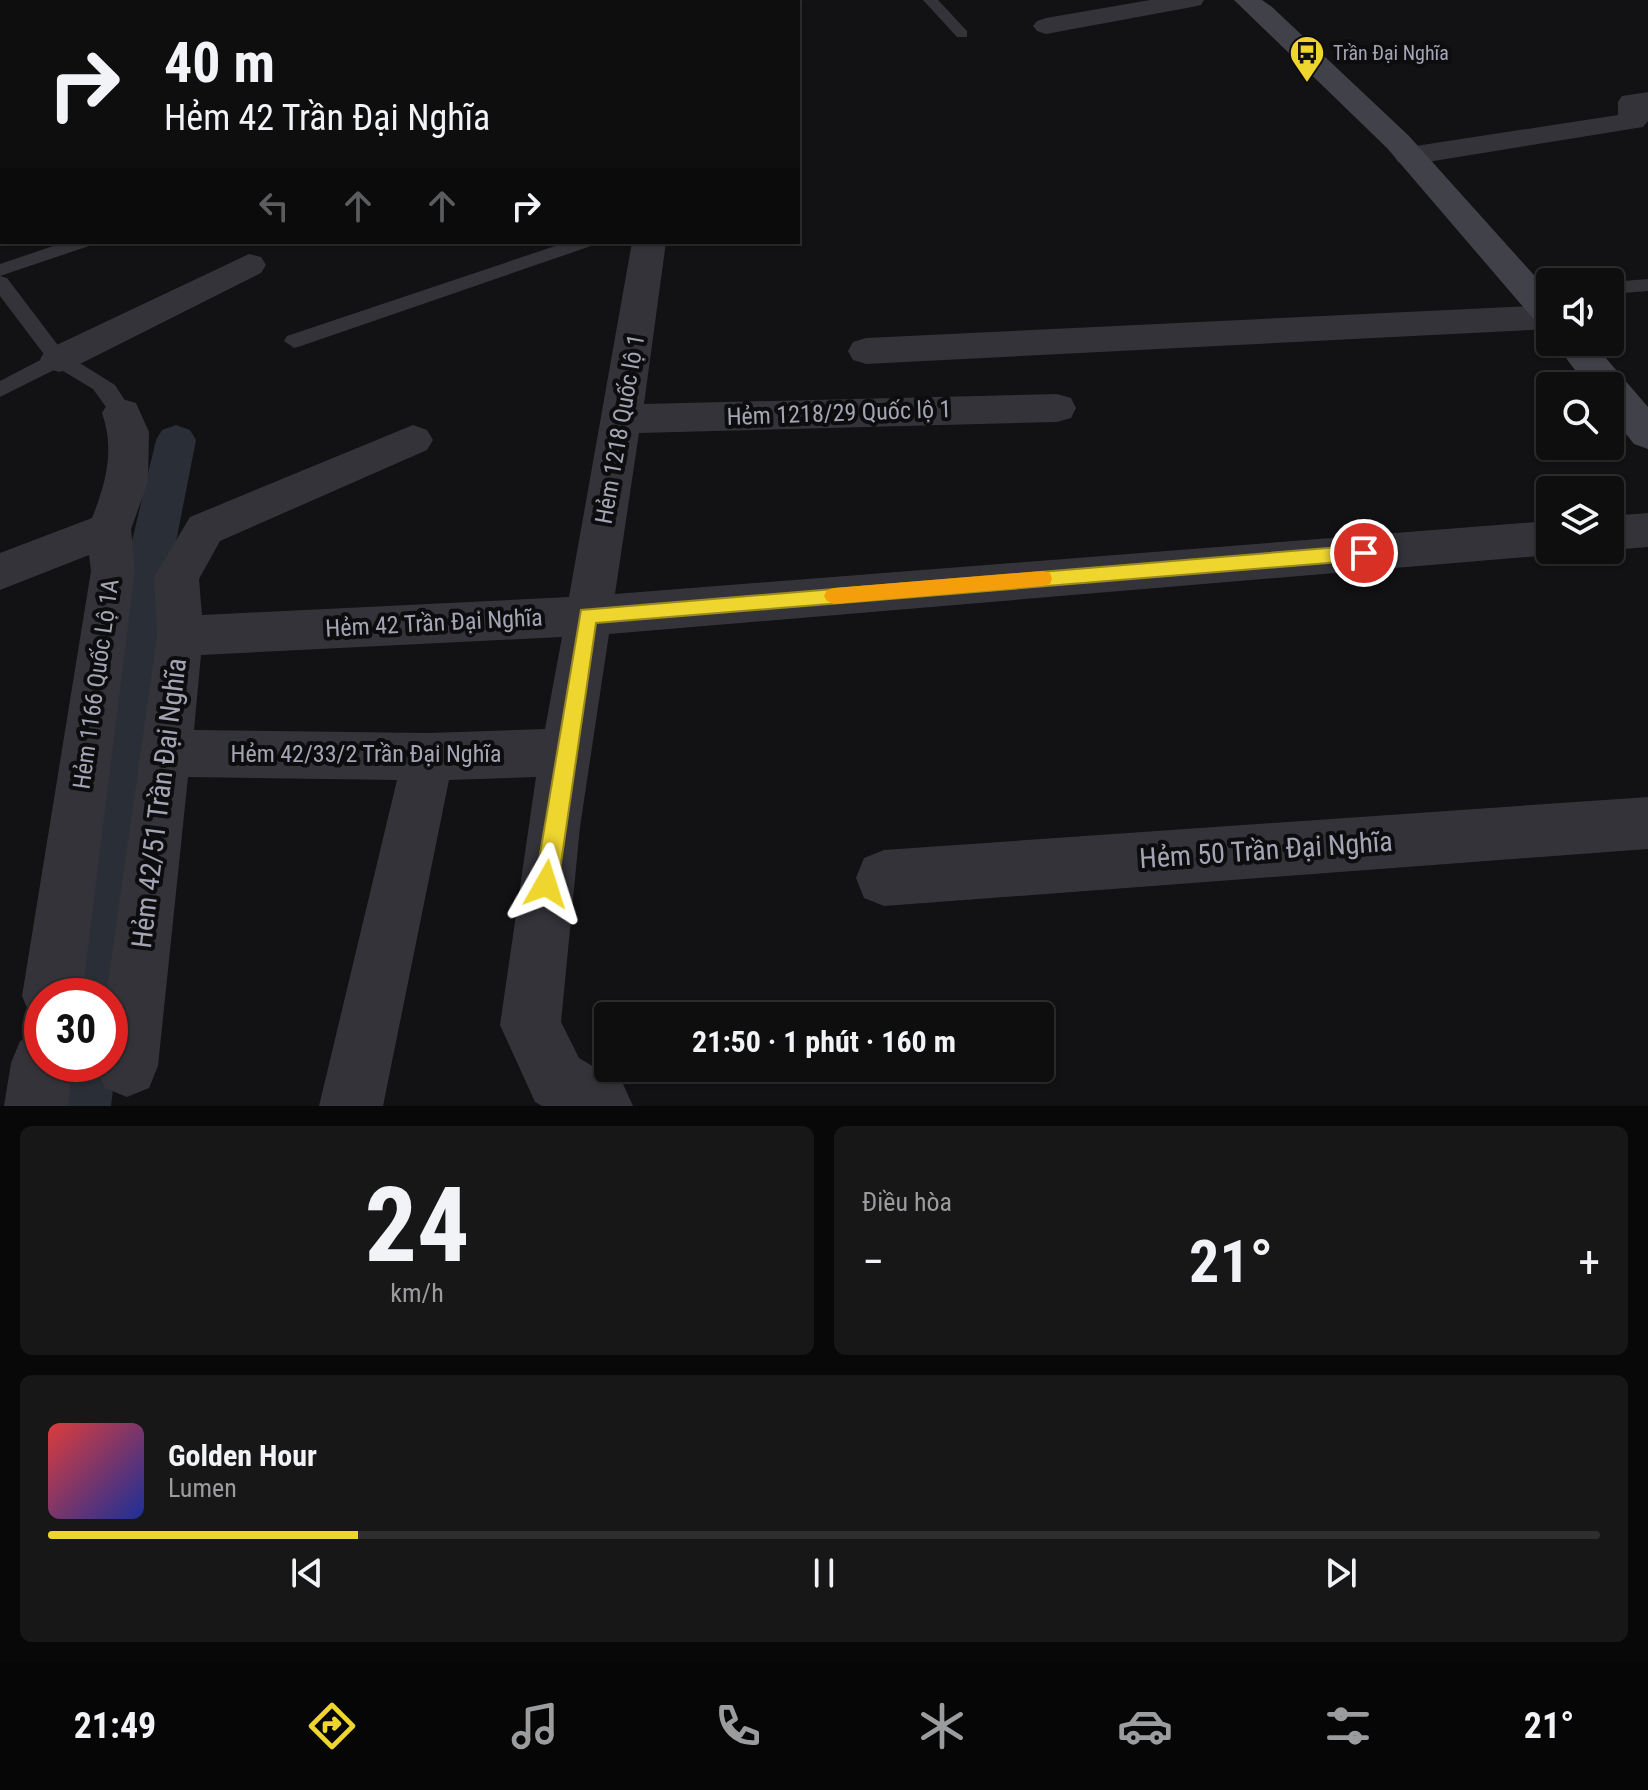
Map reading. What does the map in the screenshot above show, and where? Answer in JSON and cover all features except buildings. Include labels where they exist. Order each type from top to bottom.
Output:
[{"type":"main road","points":[[1246,0],[1263,12],[1409,156],[1536,294]]},
{"type":"main road","points":[[1584,356],[1597,372]]},
{"type":"main road","points":[[1624,405],[1648,434]]},
{"type":"street","points":[[1046,26],[1192,0]]},
{"type":"street","points":[[1409,156],[1643,113]]},
{"type":"street","name":"Hẻm 1218 Quốc lộ 1","points":[[601,1106],[557,1080],[530,1025],[553,827],[649,244]]},
{"type":"street","points":[[59,359],[249,265]]},
{"type":"street","points":[[866,351],[1536,306]]},
{"type":"street","name":"Hẻm 1218/29 Quốc lộ 1","points":[[622,419],[1057,408]]},
{"type":"street","name":"Hẻm 1166 Quốc Lộ 1A","points":[[54,978],[111,550],[127,482],[129,432],[122,413]]},
{"type":"street","points":[[0,572],[111,550],[176,577],[205,529],[413,440]]},
{"type":"street","points":[[1624,532],[1648,530]]},
{"type":"street","name":"Hẻm 42 Trần Đại Nghĩa","points":[[180,636],[588,616],[1536,539]]},
{"type":"street","name":"Hẻm 42/51 Trần Đại Nghĩa","points":[[128,1058],[180,636],[176,577]]},
{"type":"street","name":"Hẻm 42/33/2 Trần Đại Nghĩa","points":[[167,753],[428,757],[565,752]]},
{"type":"street","points":[[351,1106],[428,757]]},
{"type":"street","name":"Hẻm 50 Trần Đại Nghĩa","points":[[884,878],[1648,823]]},
{"type":"street","points":[[36,1106],[39,1082]]},
{"type":"lane","points":[[930,0],[962,34]]},
{"type":"lane","points":[[0,270],[77,244]]},
{"type":"lane","points":[[294,341],[579,244]]},
{"type":"lane","name":"Hẻm 1166 Quốc Lộ 1A","points":[[0,282],[59,359],[100,382],[114,395],[122,413]]},
{"type":"lane","points":[[1624,287],[1648,285]]},
{"type":"lane","points":[[0,390],[59,359]]},
{"type":"waterway","points":[[97,978],[130,742],[145,583],[176,440]]},
{"type":"waterway","points":[[79,1106],[82,1082]]},
{"type":"slow traffic","points":[[834,596],[1043,579]]},
{"type":"place","name":"Trần Đại Nghĩa","points":[[1307,84]]},
{"type":"route","points":[[546,884],[588,616],[1364,553]]}]
